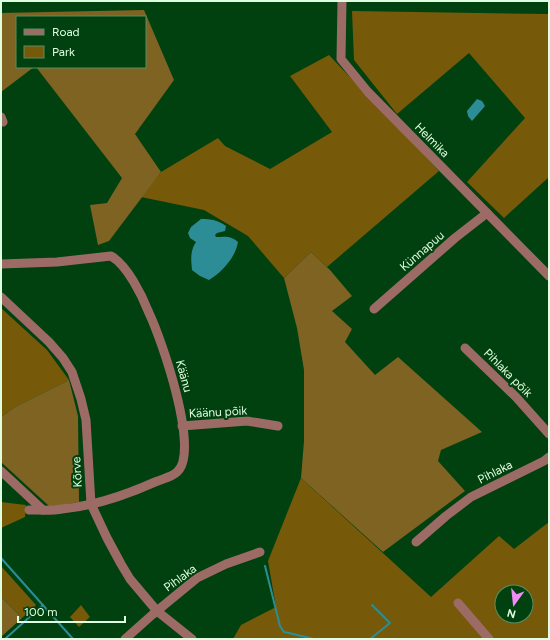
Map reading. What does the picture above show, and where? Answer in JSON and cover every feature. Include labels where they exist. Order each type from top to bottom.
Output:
[{"type":"street","name":"Helmika","points":[[342,1],[341,59],[368,92],[549,276]]},
{"type":"street","name":"Künnapuu","points":[[374,309],[455,238],[487,213]]},
{"type":"street","name":"Käänu","points":[[1,264],[57,262],[111,256],[117,260],[130,278],[149,312],[167,357],[178,401],[185,452],[183,464],[177,472],[142,488],[111,499],[62,510],[29,510]]},
{"type":"street","name":"Kõrve","points":[[1,297],[49,342],[63,358],[72,372],[86,420],[91,504],[107,538],[130,579],[157,611],[192,639]]},
{"type":"street","name":"Pihlaka põik","points":[[465,348],[516,397],[549,434]]},
{"type":"street","name":"Käänu põik","points":[[182,426],[247,421],[278,426]]},
{"type":"street","name":"Pihlaka","points":[[416,542],[471,497],[544,461],[549,457]]},
{"type":"street","points":[[1,471],[43,510]]},
{"type":"street","name":"Pihlaka","points":[[125,639],[197,578],[226,564],[260,552]]},
{"type":"street","points":[[458,603],[489,639]]},
{"type":"green space","points":[[352,11],[549,14],[549,177],[504,218],[467,182],[525,118],[469,53],[397,114],[354,60]]},
{"type":"green space","points":[[329,55],[439,171],[327,267],[311,252],[284,278],[248,236],[204,210],[141,197],[161,172],[218,138],[225,146],[270,169],[332,132],[290,76]]},
{"type":"green space","points":[[1,308],[47,350],[69,380],[15,407],[1,417]]},
{"type":"green space","points":[[301,478],[431,597],[499,536],[514,549],[549,522],[549,639],[233,639],[241,625],[276,607],[268,561]]},
{"type":"green space","points":[[1,502],[26,505],[25,517],[1,528]]},
{"type":"green space","points":[[1,566],[36,605],[22,618],[1,597]]},
{"type":"green space","points":[[81,605],[90,617],[79,627],[70,617]]},
{"type":"shaded area","points":[[144,10],[174,80],[135,134],[161,172],[109,241],[98,245],[90,205],[107,203],[122,178],[37,68],[146,68],[146,16],[16,16],[16,68],[33,68],[1,92],[1,13]]},
{"type":"shaded area","points":[[311,252],[330,270],[352,296],[332,311],[352,329],[345,342],[375,375],[398,357],[482,432],[441,450],[438,461],[465,491],[383,552],[301,478],[304,441],[304,370],[297,328],[284,278]]},
{"type":"shaded area","points":[[69,380],[78,416],[79,502],[49,506],[1,462],[1,417],[15,407]]},
{"type":"shaded area","points":[[1,597],[22,618],[1,637]]},
{"type":"water","points":[[477,99],[482,101],[485,106],[472,121],[468,116],[467,111]]},
{"type":"water","points":[[201,219],[220,222],[226,226],[225,231],[217,233],[215,235],[216,237],[230,237],[238,242],[228,264],[209,280],[192,270],[192,252],[196,242],[190,238],[188,233],[191,227]]},
{"type":"waterway","points":[[1,558],[73,639]]},
{"type":"waterway","points":[[265,566],[280,626],[284,632],[314,639]]},
{"type":"waterway","points":[[5,639],[43,605]]},
{"type":"waterway","points":[[370,639],[390,623],[372,605]]}]
